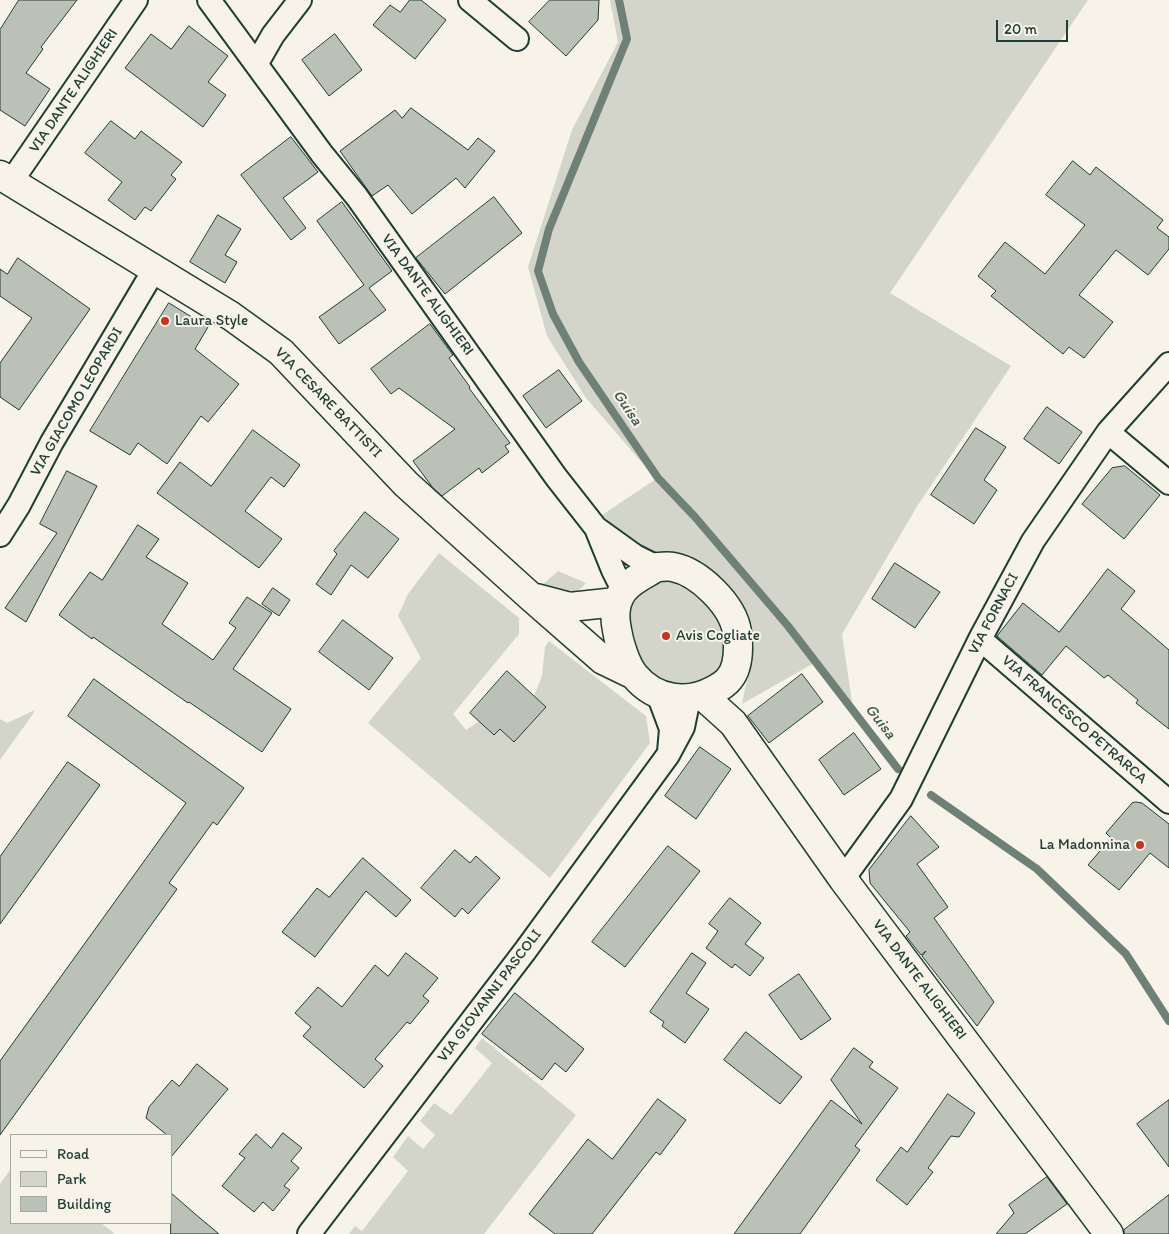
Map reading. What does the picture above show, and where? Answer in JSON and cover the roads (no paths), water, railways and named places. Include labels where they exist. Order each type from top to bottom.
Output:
[{"type":"street","name":"VIA DANTE ALIGHIERI","points":[[6,178],[136,0]]},
{"type":"street","name":"VIA DANTE ALIGHIERI","points":[[209,0],[322,154],[368,213],[556,477],[596,528],[613,570],[619,596]]},
{"type":"street","points":[[257,63],[273,35],[300,0]]},
{"type":"street","points":[[470,0],[517,39]]},
{"type":"street","name":"VIA CESARE BATTISTI","points":[[6,178],[231,316],[281,352],[406,484],[603,660],[634,675]]},
{"type":"street","name":"VIA GIACOMO LEOPARDI","points":[[0,535],[52,442],[154,270]]},
{"type":"street","name":"VIA FORNACI","points":[[843,879],[901,799],[980,639],[1033,541],[1108,432],[1169,364]]},
{"type":"street","points":[[1108,432],[1169,483]]},
{"type":"street","name":"VIA DANTE ALIGHIERI","points":[[596,528],[635,556],[657,567]]},
{"type":"street","points":[[657,567],[672,567],[688,574],[717,595],[730,612],[737,631],[738,659],[730,678],[723,686],[696,697],[675,699],[658,694],[634,675],[619,642],[615,620],[619,596],[629,584],[657,567]]},
{"type":"street","name":"VIA CESARE BATTISTI","points":[[531,597],[570,607],[619,596]]},
{"type":"street","name":"VIA FRANCESCO PETRARCA","points":[[980,639],[1169,802]]},
{"type":"street","points":[[730,678],[733,723]]},
{"type":"street","name":"VIA GIOVANNI PASCOLI","points":[[658,694],[671,729],[668,755]]},
{"type":"street","name":"VIA DANTE ALIGHIERI","points":[[696,697],[733,723],[843,879],[1109,1234]]},
{"type":"street","name":"VIA GIOVANNI PASCOLI","points":[[308,1234],[525,951],[668,755],[696,697]]},
{"type":"waterway","name":"Guisa","points":[[619,0],[627,39],[549,229],[538,271],[553,314],[579,362],[658,478],[695,517],[788,626],[898,769]]},
{"type":"waterway","name":"Guisa","points":[[931,795],[1037,869],[1126,954],[1169,1021]]},
{"type":"place","name":"Laura Style","points":[[165,321]]},
{"type":"place","name":"Avis Cogliate","points":[[666,636]]},
{"type":"place","name":"La Madonnina","points":[[1140,845]]}]
